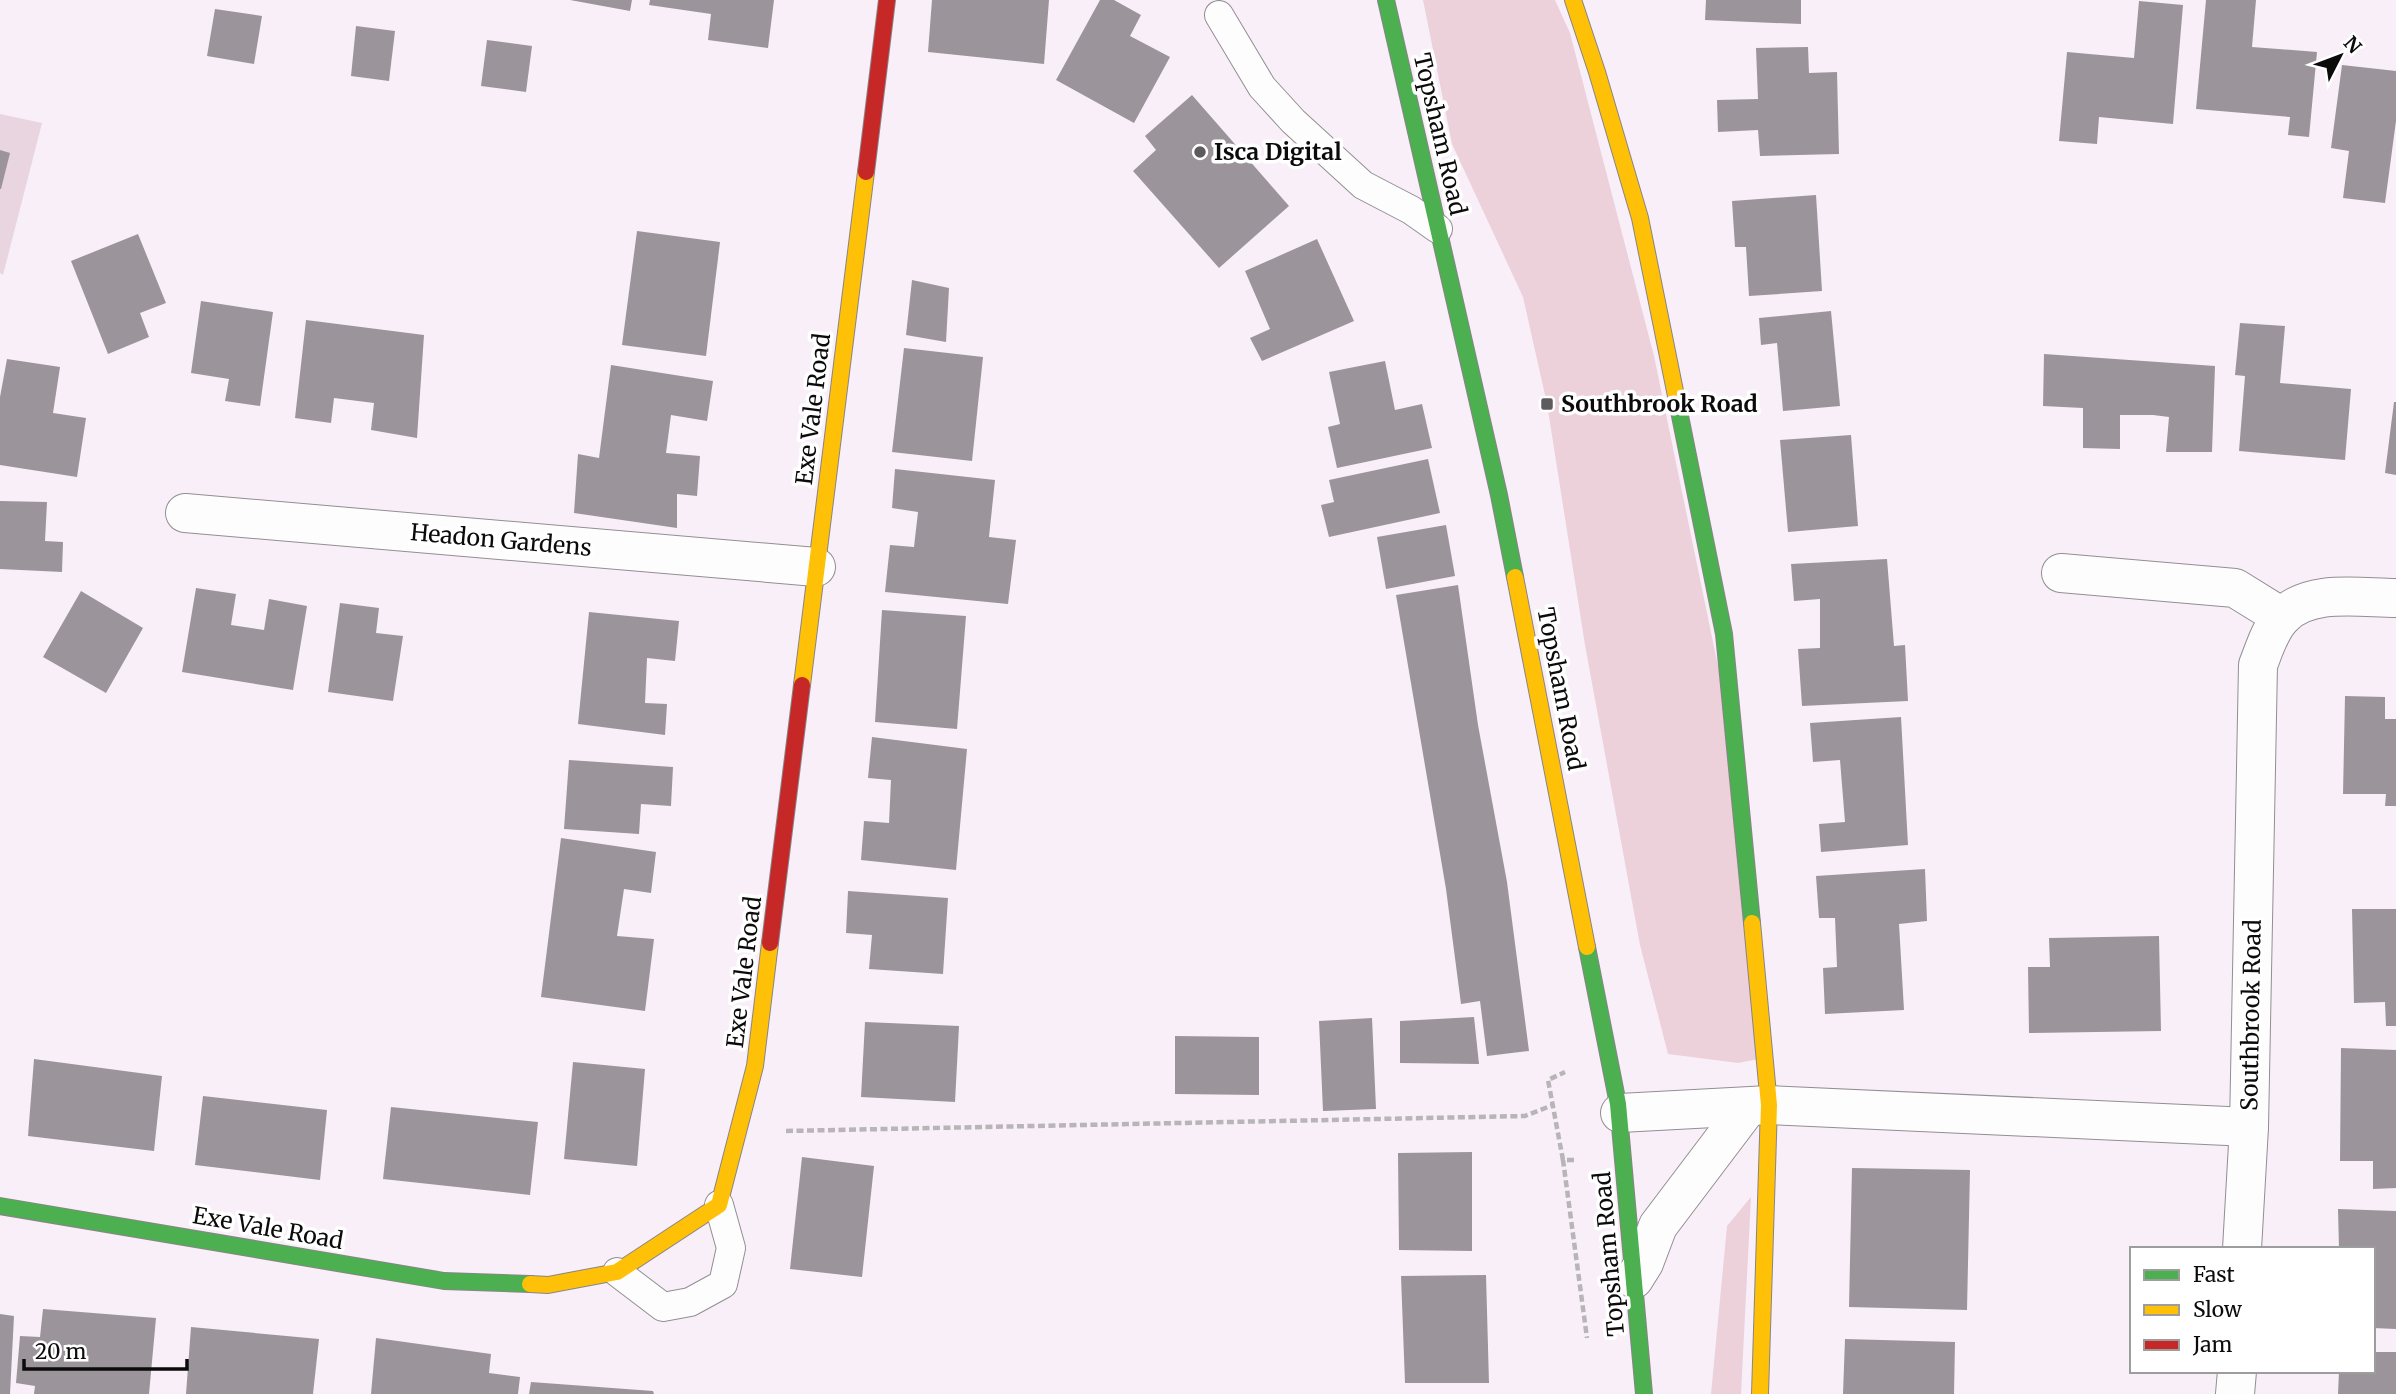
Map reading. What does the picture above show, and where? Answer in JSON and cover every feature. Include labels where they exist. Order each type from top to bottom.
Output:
[{"type":"street","name":"Exe Vale Road","points":[[0,1206],[444,1281],[548,1285],[617,1272],[719,1205],[755,1066],[887,0]]},
{"type":"street","name":"Topsham Road","points":[[1386,0],[1499,495],[1620,1113],[1644,1394]]},
{"type":"street","points":[[1573,0],[1640,218],[1724,634],[1758,1106],[1760,1394]]},
{"type":"street","name":"Headon Gardens","points":[[185,513],[816,567]]},
{"type":"street","points":[[2061,573],[2235,589],[2281,617],[2302,602],[2328,598],[2396,598]]},
{"type":"street","name":"Southbrook Road","points":[[1620,1113],[1758,1106],[2249,1127],[2258,665],[2268,639],[2281,617]]},
{"type":"street","points":[[1634,1279],[1644,1263],[1658,1226],[1758,1106]]},
{"type":"street","points":[[2242,1247],[2249,1127]]},
{"type":"street","points":[[2235,1394],[2236,1373]]},
{"type":"lane","points":[[1219,15],[1262,87],[1293,121],[1363,185],[1411,209],[1438,229]]},
{"type":"lane","points":[[617,1272],[663,1307],[690,1302],[723,1284],[732,1248],[719,1205]]},
{"type":"path","points":[[740,1129],[780,1131],[1525,1116],[1553,1105]]},
{"type":"shaded area","points":[[1423,0],[1555,0],[1570,33],[1654,356],[1719,671],[1764,1058],[1738,1063],[1668,1054],[1640,945],[1585,645],[1547,404],[1523,297],[1452,144]]},
{"type":"shaded area","points":[[0,114],[42,123],[3,275],[0,273]]},
{"type":"shaded area","points":[[1751,1197],[1741,1394],[1711,1394],[1727,1226]]},
{"type":"building","points":[[570,0],[632,0],[630,11]]},
{"type":"building","points":[[650,0],[774,0],[768,48],[708,40],[711,14],[649,5]]},
{"type":"building","points":[[932,0],[1049,0],[1044,64],[928,52]]},
{"type":"building","points":[[1100,0],[1114,0],[1141,15],[1130,36],[1170,57],[1134,123],[1056,80]]},
{"type":"building","points":[[1706,0],[1801,0],[1801,24],[1705,20]]},
{"type":"building","points":[[2206,0],[2256,0],[2252,47],[2317,52],[2309,137],[2288,135],[2290,117],[2196,109]]},
{"type":"building","points":[[2139,1],[2183,5],[2173,124],[2099,117],[2097,144],[2059,141],[2067,52],[2134,58]]},
{"type":"building","points":[[215,9],[262,16],[254,64],[207,56]]},
{"type":"building","points":[[356,26],[395,31],[389,81],[351,76]]},
{"type":"building","points":[[487,40],[532,46],[526,92],[481,86]]},
{"type":"building","points":[[1808,47],[1809,73],[1837,72],[1839,154],[1760,156],[1758,130],[1718,132],[1717,100],[1758,99],[1756,48]]},
{"type":"building","points":[[2342,65],[2396,71],[2396,121],[2385,203],[2343,198],[2349,151],[2331,148]]},
{"type":"building","points":[[1192,95],[1289,206],[1219,268],[1133,171],[1156,150],[1145,136]]},
{"type":"building","points":[[0,150],[10,153],[1,189],[0,189]]},
{"type":"building","points":[[1816,195],[1822,291],[1749,296],[1746,247],[1735,247],[1732,201]]},
{"type":"building","points":[[637,231],[720,242],[706,356],[622,345]]},
{"type":"building","points":[[138,234],[166,303],[140,313],[149,337],[108,354],[71,261]]},
{"type":"building","points":[[1317,239],[1354,321],[1262,361],[1250,338],[1270,329],[1245,271]]},
{"type":"building","points":[[912,280],[949,288],[946,342],[906,335]]},
{"type":"building","points":[[201,301],[273,312],[260,406],[225,401],[229,379],[191,373]]},
{"type":"building","points":[[1831,311],[1840,406],[1783,411],[1777,343],[1761,345],[1759,318]]},
{"type":"building","points":[[306,320],[424,335],[417,438],[371,430],[374,403],[334,398],[331,423],[295,418]]},
{"type":"building","points":[[2240,323],[2285,326],[2280,383],[2351,389],[2345,460],[2239,451],[2245,376],[2235,375]]},
{"type":"building","points":[[904,348],[983,357],[972,461],[892,452]]},
{"type":"building","points":[[2044,354],[2215,366],[2212,452],[2166,452],[2169,417],[2153,415],[2120,415],[2120,449],[2083,448],[2083,408],[2043,406]]},
{"type":"building","points":[[7,359],[60,367],[53,413],[86,418],[77,477],[0,465],[0,397]]},
{"type":"building","points":[[1385,361],[1395,410],[1422,404],[1432,448],[1337,468],[1328,427],[1340,424],[1329,372]]},
{"type":"building","points":[[611,365],[713,381],[707,421],[671,415],[666,453],[700,456],[697,496],[677,494],[677,528],[574,513],[578,454],[599,458]]},
{"type":"building","points":[[2396,402],[2396,475],[2385,473]]},
{"type":"building","points":[[1851,435],[1858,526],[1788,532],[1780,440]]},
{"type":"building","points":[[1428,459],[1440,513],[1329,537],[1321,505],[1334,502],[1329,480]]},
{"type":"building","points":[[895,469],[995,480],[989,537],[1016,540],[1008,604],[885,592],[890,545],[914,547],[918,512],[892,508]]},
{"type":"building","points":[[0,501],[47,502],[45,541],[63,542],[62,572],[0,569]]},
{"type":"building","points":[[1446,525],[1455,576],[1386,589],[1377,537]]},
{"type":"building","points":[[1887,559],[1894,646],[1905,645],[1908,701],[1802,706],[1798,649],[1820,648],[1820,599],[1794,601],[1791,564]]},
{"type":"building","points":[[1458,585],[1478,725],[1507,882],[1529,1051],[1487,1056],[1480,1001],[1461,1004],[1446,889],[1396,595]]},
{"type":"building","points":[[196,588],[236,594],[231,625],[264,630],[269,599],[307,606],[293,690],[182,672]]},
{"type":"building","points":[[81,591],[143,628],[106,693],[43,657]]},
{"type":"building","points":[[340,603],[379,608],[376,633],[403,636],[393,701],[328,692]]},
{"type":"building","points":[[882,610],[966,616],[957,729],[875,722]]},
{"type":"building","points":[[589,612],[679,621],[675,661],[647,658],[645,703],[667,704],[665,735],[578,724]]},
{"type":"building","points":[[2345,696],[2385,697],[2385,719],[2396,719],[2396,806],[2385,806],[2386,794],[2343,794]]},
{"type":"building","points":[[1901,717],[1908,845],[1821,852],[1819,824],[1845,822],[1840,760],[1813,762],[1810,723]]},
{"type":"building","points":[[872,737],[967,749],[956,870],[861,860],[864,821],[889,823],[891,780],[868,778]]},
{"type":"building","points":[[569,760],[673,767],[671,806],[641,804],[639,834],[564,829]]},
{"type":"building","points":[[561,838],[656,852],[651,893],[624,889],[617,936],[654,939],[645,1011],[541,997]]},
{"type":"building","points":[[1925,869],[1927,921],[1899,924],[1904,1010],[1825,1014],[1823,968],[1837,967],[1835,918],[1819,918],[1816,876]]},
{"type":"building","points":[[848,891],[948,898],[943,974],[869,969],[872,935],[846,933]]},
{"type":"building","points":[[2352,909],[2396,909],[2396,1026],[2386,1026],[2385,1002],[2354,1003]]},
{"type":"building","points":[[2159,936],[2161,1031],[2029,1033],[2028,967],[2050,967],[2049,938]]},
{"type":"building","points":[[1474,1017],[1479,1064],[1400,1063],[1400,1021]]},
{"type":"building","points":[[1372,1018],[1376,1109],[1323,1111],[1319,1021]]},
{"type":"building","points":[[865,1022],[959,1026],[955,1102],[861,1097]]},
{"type":"building","points":[[1175,1036],[1259,1037],[1259,1095],[1175,1094]]},
{"type":"building","points":[[2341,1048],[2396,1050],[2396,1188],[2373,1189],[2373,1161],[2340,1161]]},
{"type":"building","points":[[34,1059],[162,1076],[154,1151],[28,1136]]},
{"type":"building","points":[[573,1062],[645,1069],[637,1166],[564,1159]]},
{"type":"building","points":[[203,1096],[327,1110],[320,1180],[195,1165]]},
{"type":"building","points":[[391,1107],[538,1122],[530,1195],[383,1179]]},
{"type":"building","points":[[1472,1152],[1472,1251],[1399,1250],[1398,1153]]},
{"type":"building","points":[[802,1157],[874,1166],[862,1277],[790,1269]]},
{"type":"building","points":[[1852,1168],[1970,1170],[1967,1310],[1849,1307]]},
{"type":"building","points":[[2338,1209],[2396,1211],[2396,1329],[2375,1328],[2375,1247],[2339,1247]]},
{"type":"building","points":[[1486,1275],[1489,1383],[1405,1383],[1401,1276]]},
{"type":"building","points":[[43,1309],[156,1318],[149,1394],[34,1394],[35,1386],[16,1383],[20,1336],[40,1337]]},
{"type":"building","points":[[0,1314],[14,1316],[10,1394],[0,1394]]},
{"type":"building","points":[[191,1327],[319,1339],[313,1394],[186,1394]]},
{"type":"building","points":[[376,1338],[491,1354],[489,1373],[520,1377],[518,1394],[371,1394]]},
{"type":"building","points":[[1845,1339],[1955,1342],[1954,1394],[1843,1394]]},
{"type":"building","points":[[2375,1352],[2396,1352],[2396,1394],[2338,1394],[2339,1373],[2375,1373]]},
{"type":"building","points":[[531,1382],[653,1391],[654,1394],[529,1394]]},
{"type":"traffic: fast","points":[[1386,0],[1499,495],[1515,577]]},
{"type":"traffic: fast","points":[[1676,396],[1724,634],[1752,923]]},
{"type":"traffic: fast","points":[[1587,947],[1618,1104],[1644,1394]]},
{"type":"traffic: fast","points":[[0,1206],[444,1281],[530,1284]]},
{"type":"traffic: slow","points":[[1573,0],[1640,218],[1676,396]]},
{"type":"traffic: slow","points":[[802,685],[866,172]]},
{"type":"traffic: slow","points":[[1515,577],[1587,947]]},
{"type":"traffic: slow","points":[[1752,923],[1769,1105],[1760,1394]]},
{"type":"traffic: slow","points":[[530,1284],[548,1285],[617,1272],[719,1205],[755,1066],[770,943]]},
{"type":"traffic: jam","points":[[866,172],[887,0]]},
{"type":"traffic: jam","points":[[770,943],[802,685]]},
{"type":"place","name":"Isca Digital","points":[[1200,152]]},
{"type":"place","name":"Southbrook Road","points":[[1547,404]]}]
